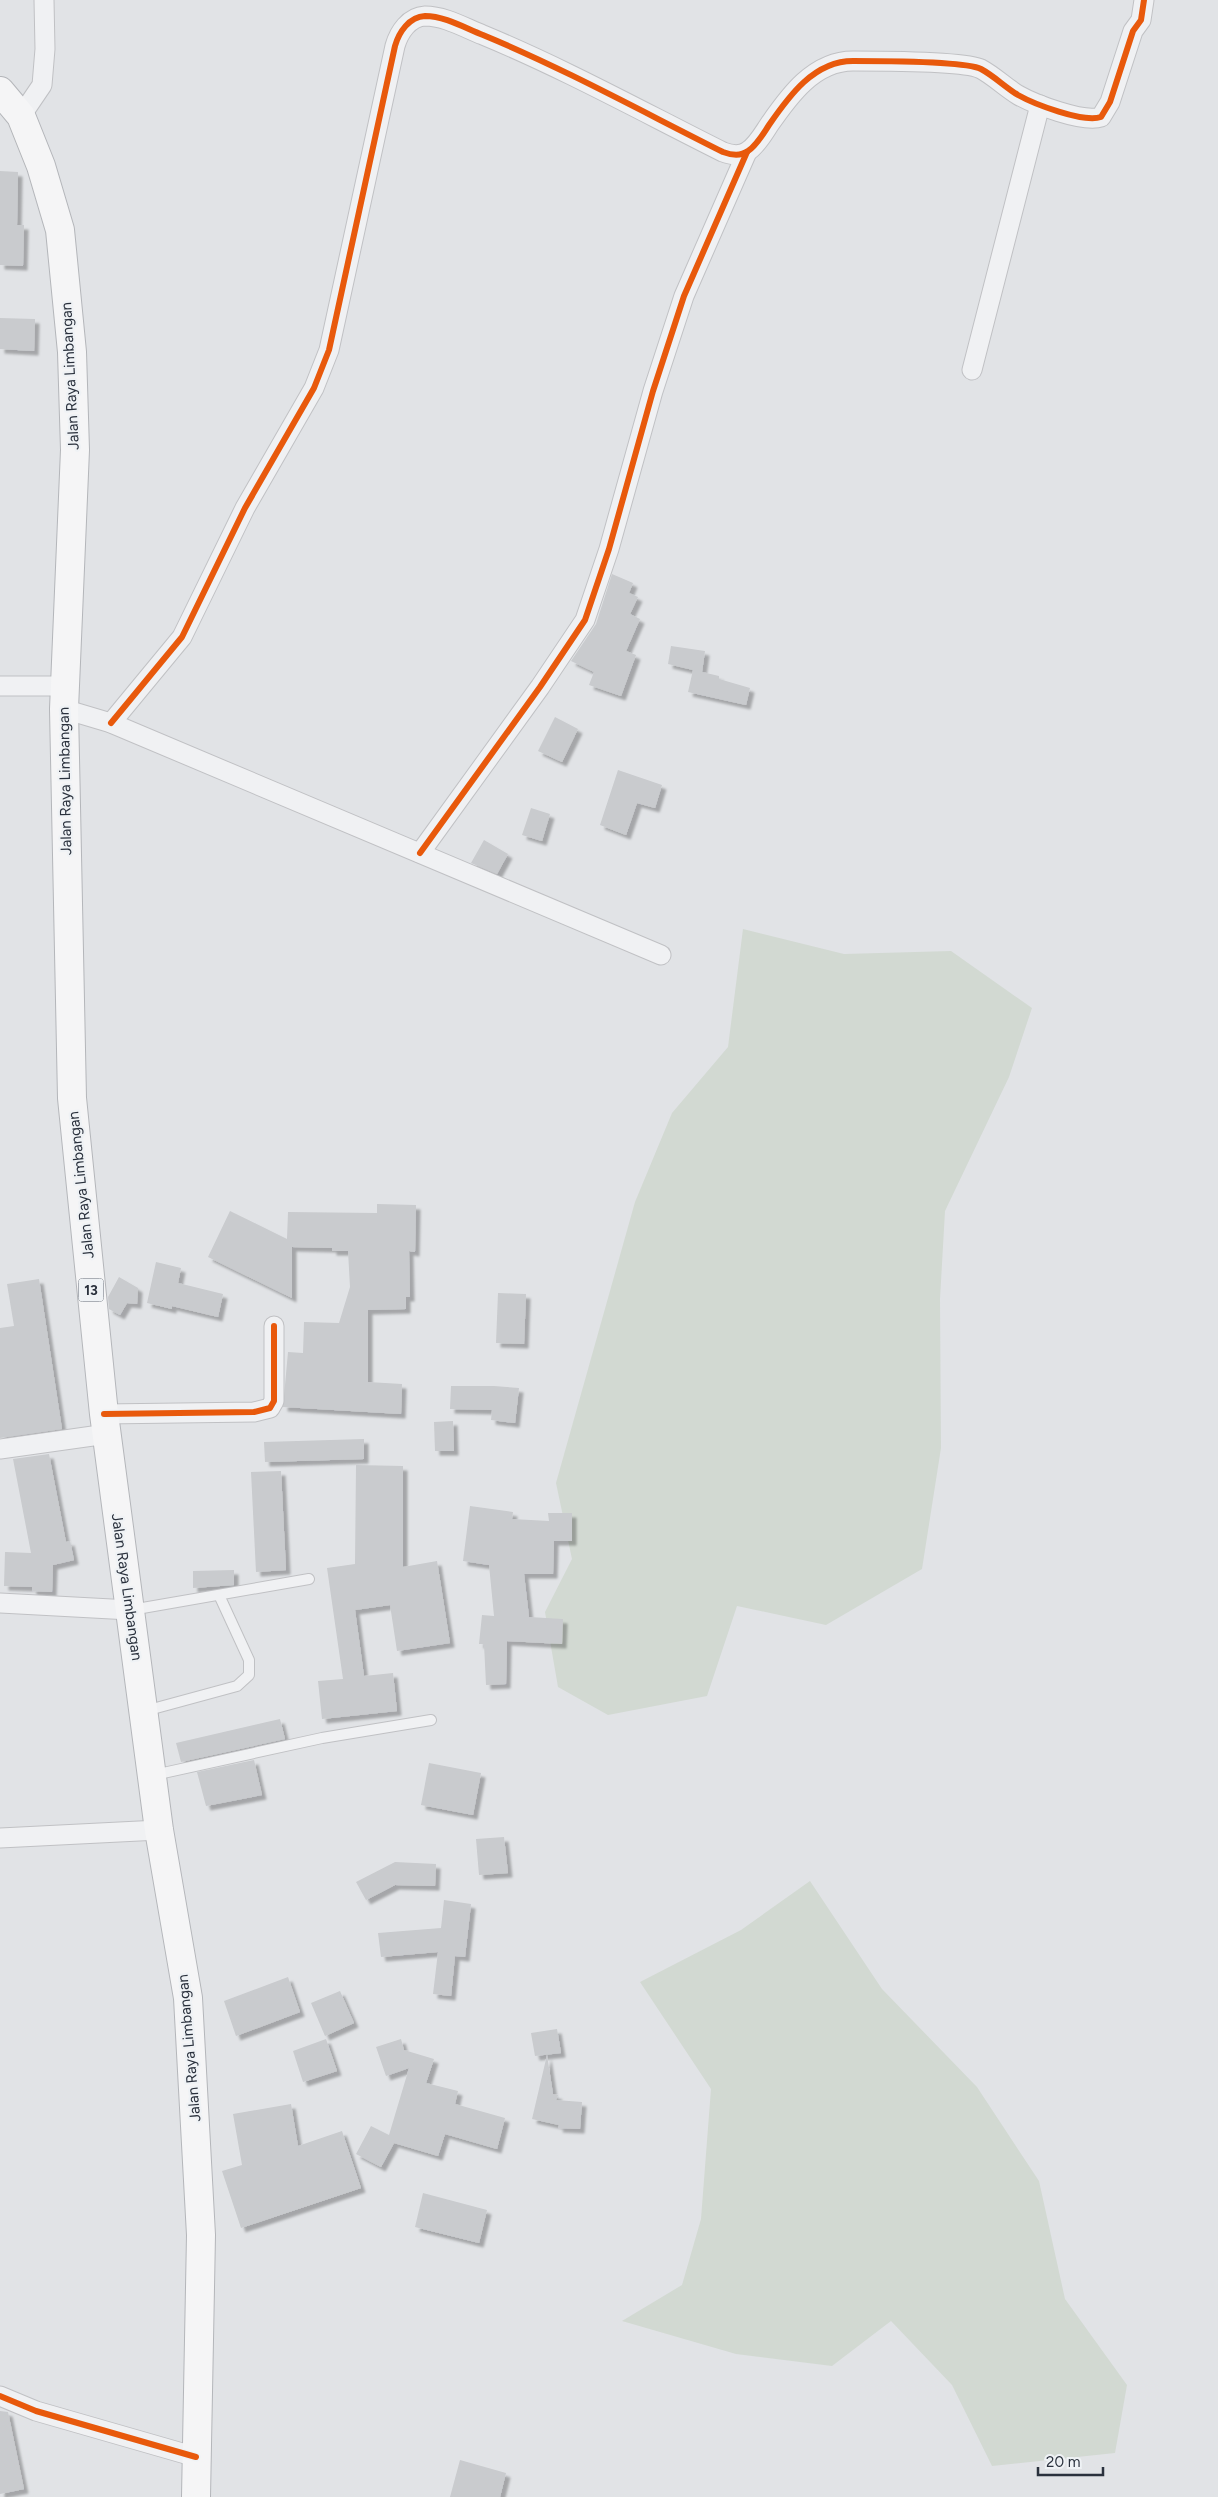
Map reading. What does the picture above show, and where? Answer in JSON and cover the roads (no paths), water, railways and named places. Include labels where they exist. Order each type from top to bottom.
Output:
[{"type":"highway","name":"Jalan Raya Limbangan","points":[[0,91],[21,116],[41,166],[60,230],[72,352],[75,450],[64,697],[72,1098],[105,1424],[145,1711],[159,1830],[188,1998],[202,2235],[196,2497]]},
{"type":"street","points":[[21,116],[42,85],[45,49],[44,0]]},
{"type":"street","points":[[111,723],[182,638],[245,508],[320,375],[329,350],[395,46],[398,36],[405,26],[415,19],[424,16],[446,20],[532,55],[722,152],[738,155],[747,152],[755,145],[787,100],[811,75],[826,66],[839,62],[975,66],[1020,96],[1040,105],[1086,118],[1100,117],[1110,102],[1133,31],[1141,20],[1144,0]]},
{"type":"street","points":[[972,370],[1040,105]]},
{"type":"street","points":[[420,853],[540,687],[585,620],[609,549],[653,391],[684,296],[747,152]]},
{"type":"street","points":[[0,686],[64,697],[111,723],[420,853],[573,920],[661,955]]},
{"type":"street","points":[[0,1449],[105,1424],[254,1412],[270,1408],[274,1401],[274,1326]]},
{"type":"street","points":[[0,1602],[130,1610]]},
{"type":"street","points":[[0,1838],[159,1830]]},
{"type":"street","points":[[0,2396],[36,2411],[196,2457]]},
{"type":"lane","points":[[130,1610],[309,1579]]},
{"type":"lane","points":[[145,1711],[237,1686],[249,1675],[249,1660],[219,1595]]},
{"type":"lane","points":[[153,1775],[292,1744],[431,1720]]}]
